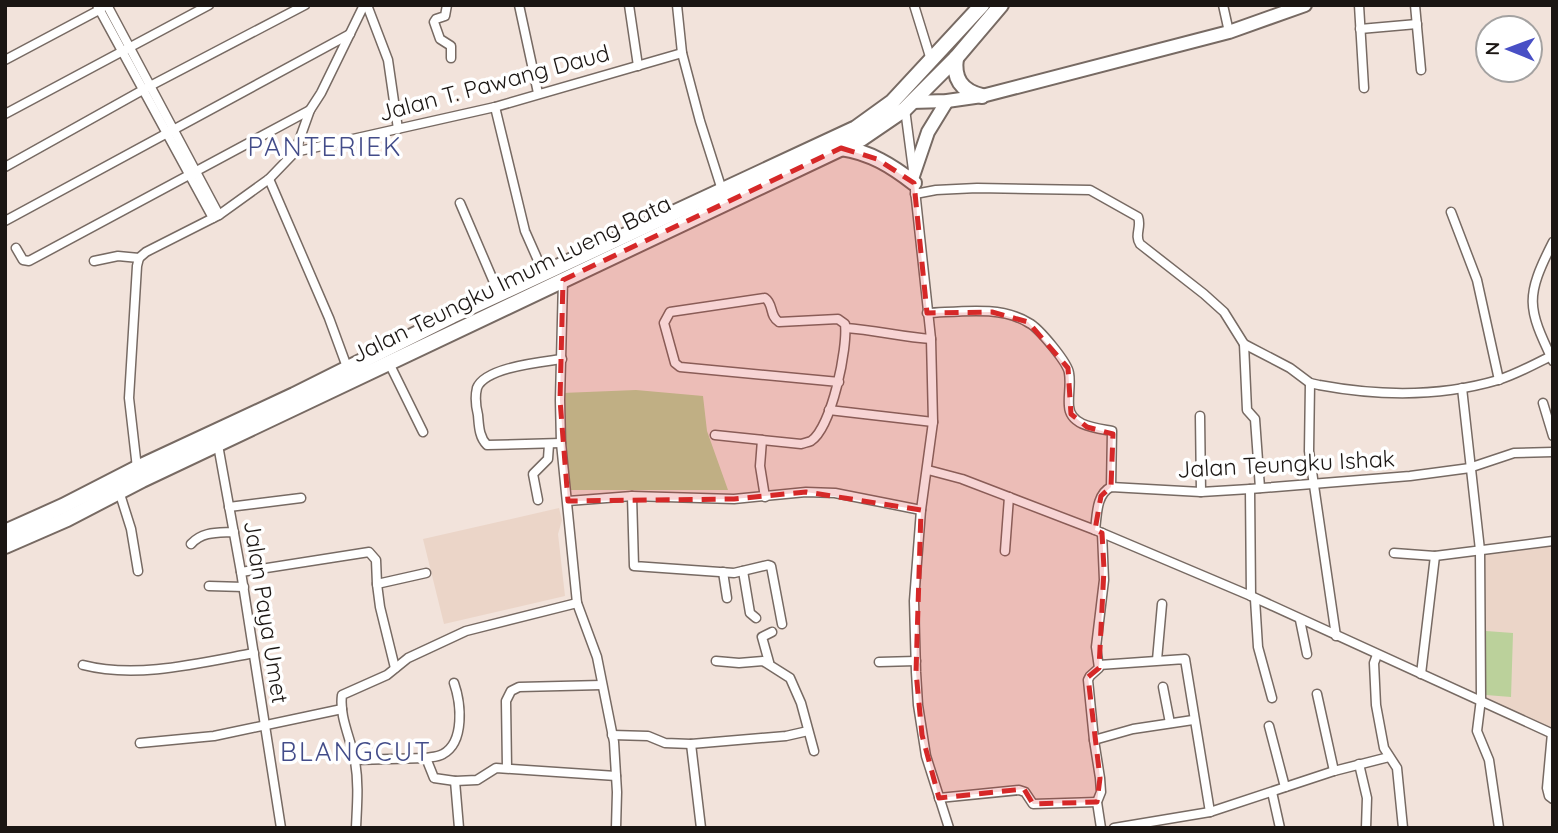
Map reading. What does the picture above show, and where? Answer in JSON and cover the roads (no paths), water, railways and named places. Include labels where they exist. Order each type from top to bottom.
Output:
[{"type":"highway","name":"Jalan Teungku Imum Lueng Bata","points":[[5,532],[119,491],[218,445],[563,280],[688,213],[722,190],[856,128],[892,102],[982,5]]},
{"type":"highway","name":"Jalan Teungku Imum Lueng Bata","points":[[5,545],[137,468],[294,395],[499,294],[861,139],[908,106],[956,58],[1002,5]]},
{"type":"highway","points":[[956,58],[956,78],[964,88],[982,96]]},
{"type":"highway","points":[[841,148],[877,159],[914,185]]},
{"type":"main road","points":[[908,106],[982,96],[1229,32],[1300,6]]},
{"type":"main road","points":[[914,185],[928,132],[947,101]]},
{"type":"street","points":[[5,114],[209,5]]},
{"type":"street","points":[[5,166],[305,5]]},
{"type":"street","points":[[137,468],[129,398],[139,258],[216,217],[269,179],[295,152],[310,110],[366,5]]},
{"type":"street","points":[[366,5],[388,60],[398,129]]},
{"type":"street","points":[[447,5],[445,16],[435,22],[439,38],[451,46],[451,58]]},
{"type":"street","points":[[519,5],[538,93]]},
{"type":"street","points":[[629,5],[638,66]]},
{"type":"street","points":[[677,5],[682,52],[722,190]]},
{"type":"street","points":[[914,5],[931,60]]},
{"type":"street","points":[[1223,5],[1229,32]]},
{"type":"street","points":[[1359,5],[1364,88]]},
{"type":"street","points":[[1415,5],[1421,71]]},
{"type":"street","points":[[5,60],[103,6],[216,217]]},
{"type":"street","points":[[1360,29],[1417,24]]},
{"type":"street","points":[[5,221],[350,34]]},
{"type":"street","name":"Jalan T. Pawang Daud","points":[[295,152],[495,107],[682,52]]},
{"type":"street","points":[[908,106],[931,339],[933,422],[921,510],[914,601],[916,661],[922,735],[930,772],[948,828]]},
{"type":"street","points":[[495,107],[525,231],[544,274]]},
{"type":"street","points":[[16,248],[23,260],[29,261],[310,110]]},
{"type":"street","points":[[269,179],[329,318],[347,367]]},
{"type":"street","points":[[914,185],[936,190],[1090,190],[1139,217],[1137,236],[1140,244],[1205,293],[1224,312],[1244,344],[1247,410],[1255,419],[1260,488]]},
{"type":"street","points":[[460,203],[499,294]]},
{"type":"street","points":[[1451,212],[1477,280],[1499,380]]},
{"type":"street","points":[[1244,344],[1290,368],[1310,383],[1328,387],[1434,393],[1499,380],[1552,357],[1539,331],[1531,297],[1535,279],[1553,242]]},
{"type":"street","points":[[94,261],[118,256],[139,258]]},
{"type":"street","points":[[563,280],[559,400],[561,443],[577,603],[593,644],[612,735],[616,776],[616,828]]},
{"type":"street","points":[[715,435],[801,444],[810,442],[819,433],[839,382],[846,328],[843,320],[838,319],[779,322],[773,317],[771,305],[765,298],[670,312],[664,323],[675,363],[680,366],[839,382]]},
{"type":"street","points":[[928,313],[1000,313],[1028,322],[1040,331],[1068,368],[1069,407],[1072,415],[1087,427],[1112,430],[1111,487],[1104,490],[1101,496],[1098,532],[1104,580],[1096,647],[1099,665],[1097,671],[1088,677],[1101,793],[1097,802],[1101,828]]},
{"type":"street","points":[[846,328],[931,339]]},
{"type":"street","points":[[561,443],[487,445],[481,439],[479,430],[476,394],[484,379],[509,368],[562,359]]},
{"type":"street","points":[[388,363],[423,432]]},
{"type":"street","points":[[1310,383],[1309,451],[1336,636]]},
{"type":"street","points":[[1462,388],[1480,550],[1481,699],[1478,737],[1489,760],[1499,828]]},
{"type":"street","points":[[1543,403],[1553,436]]},
{"type":"street","points":[[829,410],[933,422]]},
{"type":"street","points":[[1200,416],[1201,492]]},
{"type":"street","points":[[762,440],[760,466],[765,497]]},
{"type":"street","points":[[538,500],[533,474],[547,461],[549,444]]},
{"type":"street","name":"Jalan Paya Umet","points":[[218,445],[244,587],[281,828]]},
{"type":"street","name":"Jalan Teungku Ishak","points":[[1111,487],[1201,492],[1250,489],[1410,476],[1471,467],[1514,453],[1553,452]]},
{"type":"street","points":[[928,470],[940,471],[1009,497],[1253,597],[1377,655],[1481,699],[1552,734],[1547,788],[1553,799]]},
{"type":"street","points":[[1250,489],[1253,597],[1258,647],[1272,698]]},
{"type":"street","points":[[119,491],[131,529],[138,571]]},
{"type":"street","points":[[568,501],[632,496],[734,499],[806,492],[835,493],[921,510]]},
{"type":"street","points":[[632,496],[634,566],[723,572],[771,566],[782,624]]},
{"type":"street","points":[[1006,551],[1009,497]]},
{"type":"street","points":[[229,507],[301,498]]},
{"type":"street","points":[[191,544],[204,535],[234,533]]},
{"type":"street","points":[[1394,553],[1435,556],[1553,541]]},
{"type":"street","points":[[241,572],[369,552],[376,561],[380,607],[395,668]]},
{"type":"street","points":[[1421,674],[1435,556]]},
{"type":"street","points":[[743,571],[750,613],[755,618]]},
{"type":"street","points":[[723,572],[727,598]]},
{"type":"street","points":[[377,584],[426,573]]},
{"type":"street","points":[[209,586],[244,587]]},
{"type":"street","points":[[356,828],[359,795],[355,760],[342,709],[345,693],[387,675],[408,658],[466,631],[577,603]]},
{"type":"street","points":[[1157,660],[1162,604]]},
{"type":"street","points":[[1300,620],[1307,653]]},
{"type":"street","points":[[772,632],[762,637],[769,662],[774,669],[792,680],[814,751]]},
{"type":"street","points":[[83,665],[109,670],[134,670],[254,653]]},
{"type":"street","points":[[1377,655],[1374,663],[1375,694],[1384,748],[1397,768],[1403,828]]},
{"type":"street","points":[[1099,665],[1157,660],[1186,661],[1193,720],[1210,812]]},
{"type":"street","points":[[879,662],[916,661]]},
{"type":"street","points":[[716,662],[769,662]]},
{"type":"street","points":[[355,760],[426,758],[444,753],[453,743],[460,722],[454,684]]},
{"type":"street","points":[[507,768],[506,701],[511,691],[519,687],[602,685]]},
{"type":"street","points":[[1163,687],[1170,723]]},
{"type":"street","points":[[1317,694],[1334,771]]},
{"type":"street","points":[[140,743],[214,736],[342,709]]},
{"type":"street","points":[[1094,740],[1133,729],[1193,720]]},
{"type":"street","points":[[1269,726],[1285,787]]},
{"type":"street","points":[[612,735],[648,736],[666,743],[691,744],[786,736],[808,731]]},
{"type":"street","points":[[691,744],[701,828]]},
{"type":"street","points":[[1114,828],[1210,812],[1334,771],[1389,757]]},
{"type":"street","points":[[426,758],[434,778],[455,781],[482,779],[496,768],[616,776]]},
{"type":"street","points":[[1359,764],[1367,798],[1366,828]]},
{"type":"street","points":[[455,781],[459,828]]},
{"type":"street","points":[[939,798],[1019,790],[1025,792],[1032,804],[1097,802]]},
{"type":"street","points":[[1272,792],[1280,828]]},
{"type":"street","points":[[1186,817],[1188,828]]},
{"type":"district","name":"PANTERIEK","points":[[325,147]]},
{"type":"district","name":"BLANGCUT","points":[[356,752]]}]
